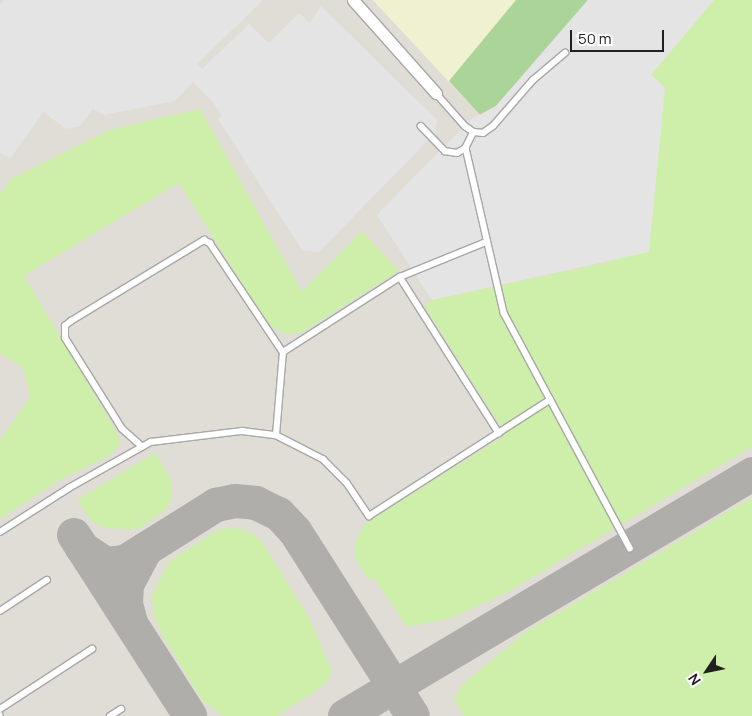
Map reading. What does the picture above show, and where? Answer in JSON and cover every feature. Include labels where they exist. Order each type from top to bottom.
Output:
[{"type":"street","points":[[353,0],[436,93]]},
{"type":"lane","points":[[436,93],[474,132],[483,132],[493,126],[533,80],[564,54]]},
{"type":"lane","points":[[421,126],[445,151],[457,153],[466,148],[474,132]]},
{"type":"lane","points":[[466,148],[486,242],[504,313],[630,548]]},
{"type":"lane","points":[[142,447],[122,429],[65,338],[65,326],[70,321],[204,240],[210,243],[283,352],[276,436]]},
{"type":"lane","points":[[283,352],[400,278],[486,242]]},
{"type":"lane","points":[[400,278],[499,433]]},
{"type":"lane","points":[[0,532],[69,488],[151,442],[233,432],[276,436],[323,458],[347,483],[369,516],[550,400]]},
{"type":"lane","points":[[0,610],[47,580]]},
{"type":"lane","points":[[0,709],[92,649]]},
{"type":"lane","points":[[110,716],[121,709]]},
{"type":"shaded area","points":[[0,0],[373,0],[480,115],[588,0],[752,0],[752,716],[0,716]]},
{"type":"shaded area","points":[[4,0],[263,0],[197,64],[202,69],[249,24],[269,43],[299,13],[310,23],[321,6],[437,120],[435,133],[319,252],[302,250],[218,119],[222,116],[212,101],[193,82],[175,101],[104,115],[93,109],[80,126],[66,129],[43,112],[10,159],[0,153],[0,5]]},
{"type":"shaded area","points":[[588,0],[714,0],[651,75],[665,88],[649,252],[432,300],[377,215],[470,120],[496,106]]},
{"type":"green space","points":[[373,0],[588,0],[496,106],[480,115]]},
{"type":"green space","points":[[516,0],[588,0],[496,106],[480,115],[449,81]]},
{"type":"green space","points":[[714,0],[752,0],[752,447],[506,593],[450,619],[407,627],[374,578],[368,580],[356,559],[356,541],[365,524],[506,435],[424,306],[432,300],[611,262],[651,75]]},
{"type":"green space","points":[[200,109],[302,292],[362,231],[399,271],[303,332],[287,335],[268,325],[179,183],[24,276],[116,431],[120,444],[111,455],[60,480],[0,519],[0,441],[30,397],[23,368],[0,353],[0,194],[11,179],[110,130]]},
{"type":"green space","points":[[155,453],[171,480],[172,499],[164,511],[140,528],[132,530],[105,528],[92,522],[77,500]]},
{"type":"green space","points":[[752,498],[752,716],[464,716],[454,700],[461,686],[526,632]]},
{"type":"green space","points":[[232,527],[250,532],[262,542],[309,618],[332,671],[329,680],[316,691],[277,716],[224,716],[203,702],[161,633],[154,615],[152,595],[169,562],[214,532]]},
{"type":"taxiway","points":[[345,716],[752,474]]},
{"type":"taxiway","points":[[146,549],[216,505],[235,501],[256,503],[279,514],[295,531],[413,716]]},
{"type":"taxiway","points":[[74,535],[190,716]]},
{"type":"taxiway","points":[[82,548],[106,564],[125,562],[146,549],[127,584],[126,604],[131,623]]}]
